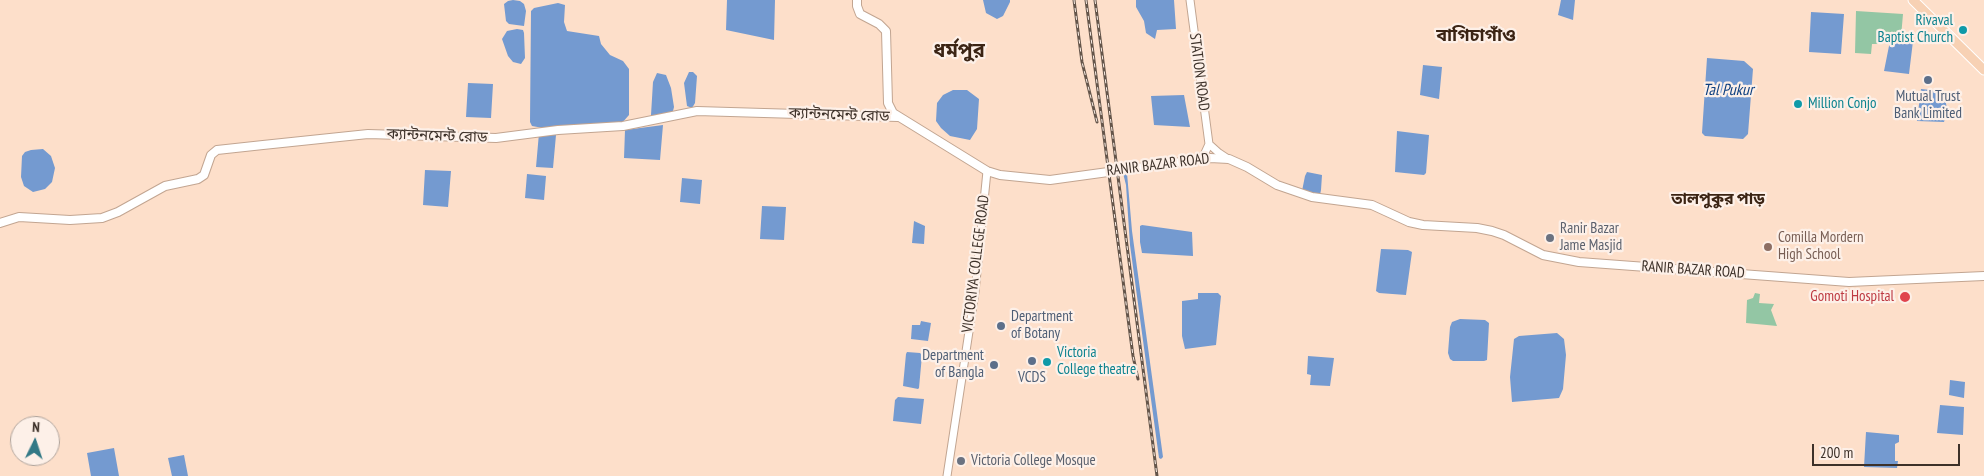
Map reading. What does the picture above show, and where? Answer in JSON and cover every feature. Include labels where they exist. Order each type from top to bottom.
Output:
[{"type":"main road","points":[[857,0],[856,6],[860,14],[879,24],[886,31],[888,103],[893,113],[898,117]]},
{"type":"main road","points":[[1916,1],[1984,70]]},
{"type":"main road","name":"ক্যান্টনমেন্ট রোড","points":[[0,222],[19,218],[70,220],[102,218],[118,212],[165,186],[198,179],[204,175],[212,155],[217,150],[368,134],[496,138],[558,130],[623,126],[697,111],[898,117]]},
{"type":"main road","name":"RANIR BAZAR ROAD","points":[[898,117],[987,171],[1000,175],[1050,180],[1210,158],[1229,159],[1247,167],[1277,185],[1312,197],[1372,206],[1410,222],[1423,225],[1492,231],[1504,235],[1544,256],[1579,262],[1849,282],[1984,276]]},
{"type":"street","name":"STATION ROAD","points":[[1190,0],[1209,144]]},
{"type":"street","points":[[1197,160],[1204,155],[1209,144],[1229,159]]},
{"type":"street","name":"VICTORIYA COLLEGE ROAD","points":[[947,476],[975,292],[987,171]]},
{"type":"green space","points":[[1856,11],[1903,14],[1901,37],[1883,36],[1883,44],[1872,44],[1871,54],[1855,53]]},
{"type":"green space","points":[[1755,293],[1760,294],[1759,303],[1774,304],[1771,310],[1777,326],[1746,323],[1747,300],[1753,298]]},
{"type":"water","points":[[513,0],[524,4],[526,11],[524,26],[509,24],[506,21],[504,4]]},
{"type":"water","points":[[727,0],[775,0],[774,40],[726,30]]},
{"type":"water","points":[[983,0],[1010,0],[1010,2],[1003,16],[997,19],[986,13]]},
{"type":"water","points":[[1136,0],[1174,0],[1176,29],[1157,30],[1155,39],[1146,33],[1144,21],[1136,7]]},
{"type":"water","points":[[1561,0],[1575,0],[1573,20],[1558,15]]},
{"type":"water","points":[[558,3],[565,5],[564,22],[567,31],[599,36],[601,44],[610,55],[623,61],[629,69],[629,115],[622,123],[543,128],[532,126],[530,122],[531,11],[534,8]]},
{"type":"water","points":[[1811,12],[1844,14],[1841,54],[1809,52]]},
{"type":"water","points":[[523,30],[524,33],[525,58],[521,64],[513,62],[508,56],[502,39],[507,31]]},
{"type":"water","points":[[1895,39],[1913,41],[1909,74],[1884,71],[1889,46]]},
{"type":"water","name":"Tal Pukur","points":[[1707,58],[1744,61],[1753,69],[1748,134],[1743,139],[1705,136],[1702,133]]},
{"type":"water","points":[[1423,65],[1442,67],[1439,99],[1420,95]]},
{"type":"water","points":[[689,72],[693,72],[697,76],[695,103],[692,108],[687,106],[684,83]]},
{"type":"water","points":[[657,73],[666,75],[671,88],[674,107],[673,111],[668,114],[655,117],[651,115],[653,82]]},
{"type":"water","points":[[468,83],[493,84],[491,118],[466,117]]},
{"type":"water","points":[[1921,89],[1940,91],[1945,95],[1947,111],[1944,122],[1917,121]]},
{"type":"water","points":[[953,90],[967,90],[979,99],[977,129],[970,140],[950,136],[936,121],[937,103],[943,95]]},
{"type":"water","points":[[1184,95],[1190,127],[1154,125],[1151,96]]},
{"type":"water","points":[[663,125],[660,160],[624,158],[625,130]]},
{"type":"water","points":[[1397,131],[1429,135],[1426,173],[1424,175],[1395,172]]},
{"type":"water","points":[[539,133],[556,135],[553,168],[536,167]]},
{"type":"water","points":[[43,149],[51,156],[55,168],[52,182],[45,189],[33,192],[24,186],[21,177],[22,156],[25,152],[31,150]]},
{"type":"water","points":[[425,170],[451,171],[448,207],[423,205]]},
{"type":"water","points":[[1307,172],[1322,175],[1320,195],[1317,196],[1302,191]]},
{"type":"water","points":[[1123,173],[1127,173],[1132,231],[1163,457],[1161,459],[1159,458],[1130,245],[1126,185]]},
{"type":"water","points":[[527,174],[546,176],[544,200],[525,198]]},
{"type":"water","points":[[682,178],[702,180],[700,204],[680,202]]},
{"type":"water","points":[[762,206],[786,207],[784,240],[760,239]]},
{"type":"water","points":[[914,221],[925,226],[924,244],[912,243]]},
{"type":"water","points":[[1140,226],[1192,232],[1193,256],[1142,253]]},
{"type":"water","points":[[1381,249],[1408,250],[1412,252],[1406,295],[1379,293],[1376,291]]},
{"type":"water","points":[[1198,293],[1218,293],[1221,296],[1216,345],[1185,349],[1182,336],[1182,301],[1198,299]]},
{"type":"water","points":[[1460,319],[1485,320],[1489,323],[1487,360],[1453,361],[1450,359],[1448,353],[1450,327],[1452,322]]},
{"type":"water","points":[[921,321],[931,323],[928,341],[911,339],[912,325],[920,325]]},
{"type":"water","points":[[1557,333],[1564,339],[1566,355],[1563,389],[1559,398],[1512,402],[1510,377],[1514,339],[1519,336]]},
{"type":"water","points":[[907,352],[920,353],[922,355],[918,389],[903,386]]},
{"type":"water","points":[[1308,356],[1334,358],[1330,386],[1310,385],[1311,375],[1307,374]]},
{"type":"water","points":[[1950,380],[1965,382],[1964,398],[1949,395]]},
{"type":"water","points":[[898,397],[924,399],[921,424],[893,421],[895,400]]},
{"type":"water","points":[[1940,405],[1964,407],[1963,435],[1937,433]]},
{"type":"water","points":[[1866,432],[1899,435],[1899,442],[1895,444],[1895,461],[1898,461],[1897,468],[1864,467]]},
{"type":"water","points":[[114,448],[119,476],[91,476],[87,453]]},
{"type":"water","points":[[184,455],[188,476],[172,476],[168,458]]},
{"type":"railway","points":[[1074,0],[1082,62],[1097,122]]},
{"type":"railway","points":[[1086,0],[1133,356],[1138,379]]},
{"type":"railway","points":[[1095,0],[1157,476]]},
{"type":"place","name":"Rivaval Baptist Church","points":[[1963,30]]},
{"type":"place","name":"Mutual Trust Bank Limited","points":[[1928,80]]},
{"type":"place","name":"Million Conjo","points":[[1798,104]]},
{"type":"place","name":"Ranir Bazar Jame Masjid","points":[[1550,238]]},
{"type":"place","name":"Comilla Mordern High School","points":[[1768,247]]},
{"type":"place","name":"Gomoti Hospital","points":[[1905,297]]},
{"type":"place","name":"Department of Botany","points":[[1001,326]]},
{"type":"place","name":"VCDS","points":[[1032,361]]},
{"type":"place","name":"Victoria College theatre","points":[[1047,362]]},
{"type":"place","name":"Department of Bangla","points":[[994,365]]},
{"type":"place","name":"Victoria College Mosque","points":[[961,461]]},
{"type":"district","name":"বাগিচাগাঁও","points":[[1476,36]]},
{"type":"district","name":"ধর্মপুর","points":[[959,51]]},
{"type":"district","name":"তালপুকুর পাড়","points":[[1718,199]]}]
